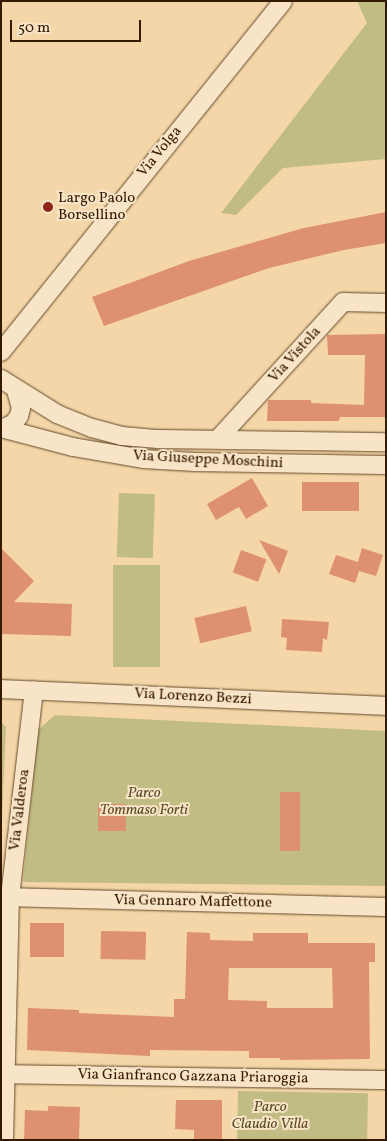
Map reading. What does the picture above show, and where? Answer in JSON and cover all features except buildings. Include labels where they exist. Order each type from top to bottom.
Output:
[{"type":"street","name":"Via Volga","points":[[1,352],[283,1]]},
{"type":"street","name":"Via Vistola","points":[[218,439],[343,302],[386,303]]},
{"type":"street","name":"Via Giuseppe Moschini","points":[[1,379],[57,414],[102,432],[139,438],[386,442]]},
{"type":"street","points":[[2,428],[13,424],[19,416],[21,408],[16,390]]},
{"type":"street","name":"Via Giuseppe Moschini","points":[[2,428],[87,450],[143,459],[195,462],[386,465]]},
{"type":"street","name":"Via Lorenzo Bezzi","points":[[1,689],[386,706]]},
{"type":"street","name":"Via Valderoa","points":[[4,1140],[2,1074],[6,897],[34,690]]},
{"type":"street","name":"Via Gennaro Maffettone","points":[[6,897],[386,907]]},
{"type":"street","name":"Via Gianfranco Gazzana Priaroggia","points":[[2,1074],[386,1080]]},
{"type":"green space","points":[[357,1],[386,1],[386,159],[283,168],[236,215],[221,213],[367,23]]},
{"type":"green space","points":[[119,493],[155,494],[153,558],[117,557]]},
{"type":"green space","points":[[113,565],[160,565],[160,667],[113,667]]},
{"type":"green space","name":"Parco Tommaso Forti","points":[[55,715],[386,731],[386,886],[23,882],[38,730]]},
{"type":"green space","points":[[1,722],[6,727],[1,838]]},
{"type":"green space","name":"Parco Claudio Villa","points":[[238,1091],[368,1093],[367,1140],[237,1140]]},
{"type":"place","name":"Largo Paolo Borsellino","points":[[48,207]]}]
